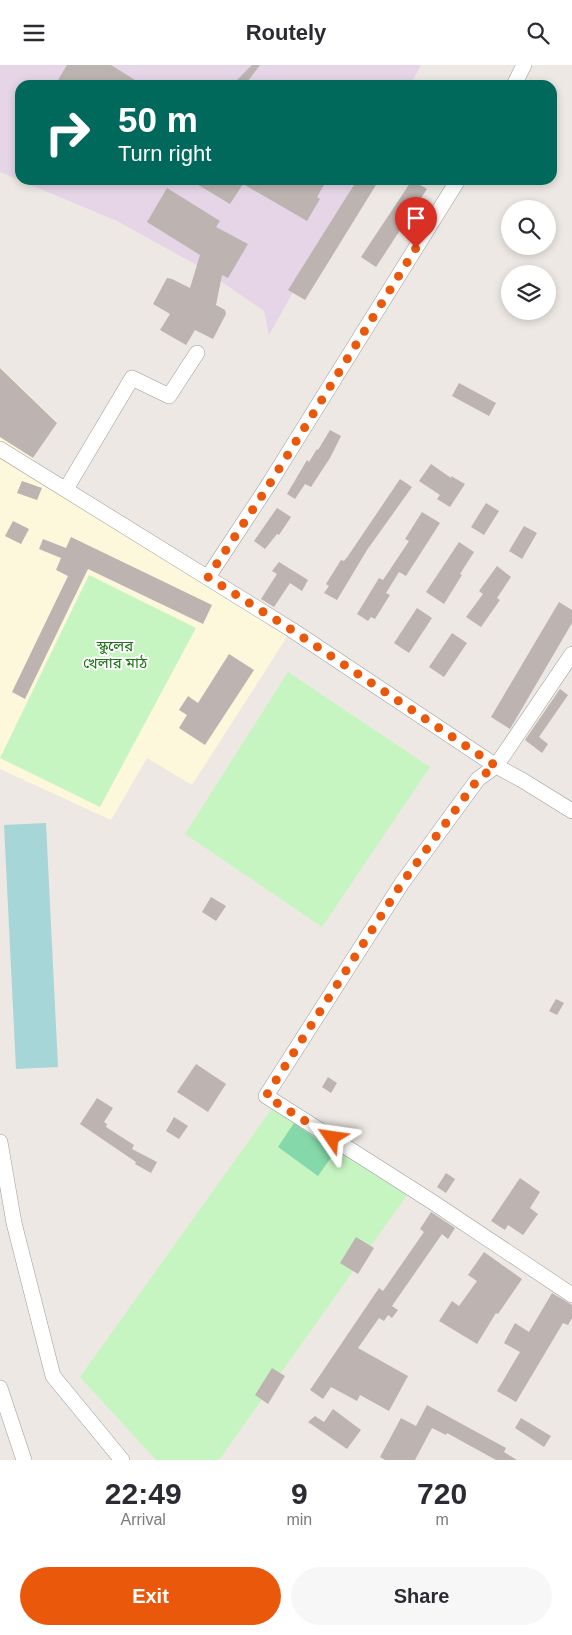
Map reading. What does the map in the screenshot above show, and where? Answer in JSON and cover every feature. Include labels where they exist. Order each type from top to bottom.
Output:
[{"type":"street","points":[[516,80],[524,65]]},
{"type":"street","points":[[208,577],[269,485],[455,185]]},
{"type":"street","points":[[66,489],[132,378],[169,396],[197,353]]},
{"type":"street","points":[[0,449],[292,630],[496,766],[572,811]]},
{"type":"street","points":[[572,654],[496,766],[478,779],[402,883],[266,1096],[431,1201],[572,1295]]},
{"type":"street","points":[[0,1142],[14,1223],[53,1376],[122,1460]]},
{"type":"street","points":[[0,1388],[24,1460]]},
{"type":"shaded area","points":[[0,65],[421,65],[413,80],[15,80],[15,178],[0,172]]},
{"type":"shaded area","points":[[31,185],[353,185],[269,335],[264,311],[202,268],[117,221]]},
{"type":"shaded area","points":[[0,367],[57,422],[29,466],[292,629],[192,785],[147,758],[111,820],[0,769]]},
{"type":"green space","name":"স্কুলের খেলার মাঠ","points":[[89,575],[196,628],[100,807],[0,758]]},
{"type":"green space","points":[[288,672],[430,767],[322,927],[185,834]]},
{"type":"green space","points":[[273,1107],[410,1191],[219,1460],[156,1460],[80,1377]]},
{"type":"green space","points":[[294,1123],[335,1152],[318,1176],[278,1147]]},
{"type":"water","points":[[46,823],[58,1067],[16,1069],[4,825]]},
{"type":"building","points":[[67,65],[111,65],[135,80],[58,80]]},
{"type":"building","points":[[252,65],[260,65],[249,80],[237,80]]},
{"type":"building","points":[[198,185],[242,185],[230,204]]},
{"type":"building","points":[[245,185],[324,185],[317,197],[320,199],[307,221]]},
{"type":"building","points":[[354,185],[376,185],[305,300],[288,290]]},
{"type":"building","points":[[409,185],[420,185],[427,189],[376,267],[361,257]]},
{"type":"building","points":[[167,188],[220,221],[216,227],[248,244],[228,278],[222,275],[216,305],[225,310],[226,314],[213,339],[195,330],[186,345],[160,330],[170,314],[153,304],[167,278],[190,288],[200,255],[147,222]]},
{"type":"building","points":[[0,368],[57,423],[33,458],[0,437]]},
{"type":"building","points":[[459,383],[496,403],[489,416],[452,396]]},
{"type":"building","points":[[330,430],[341,436],[330,458],[311,487],[305,484],[295,499],[287,494],[307,460],[309,462]]},
{"type":"building","points":[[431,464],[451,478],[451,476],[465,484],[450,507],[437,499],[440,495],[419,481]]},
{"type":"building","points":[[400,479],[412,487],[367,550],[337,600],[324,593],[329,586],[326,584],[341,560],[344,561],[348,556]]},
{"type":"building","points":[[22,481],[42,488],[37,500],[17,493]]},
{"type":"building","points":[[486,503],[499,511],[484,535],[471,527]]},
{"type":"building","points":[[277,508],[291,517],[279,535],[277,534],[265,549],[254,541]]},
{"type":"building","points":[[422,512],[440,523],[406,576],[399,572],[386,593],[390,595],[375,619],[371,617],[368,621],[357,614],[379,578],[383,580],[409,541],[405,539]]},
{"type":"building","points":[[13,521],[29,529],[21,544],[5,536]]},
{"type":"building","points":[[524,526],[537,533],[522,559],[509,551]]},
{"type":"building","points":[[71,537],[212,605],[203,624],[88,569],[25,699],[12,692],[68,576],[56,570],[61,558],[39,549],[43,539],[66,548]]},
{"type":"building","points":[[459,542],[474,552],[444,604],[426,592]]},
{"type":"building","points":[[279,562],[308,580],[302,591],[290,583],[274,607],[261,599],[277,574],[272,571]]},
{"type":"building","points":[[497,566],[511,577],[497,598],[500,600],[481,627],[466,617],[483,594],[479,591]]},
{"type":"building","points":[[559,602],[572,610],[572,623],[510,729],[491,717]]},
{"type":"building","points":[[417,608],[432,618],[409,653],[394,643]]},
{"type":"building","points":[[452,633],[467,643],[444,677],[429,667]]},
{"type":"building","points":[[229,654],[254,670],[205,745],[179,728],[187,715],[179,710],[188,696],[198,703]]},
{"type":"building","points":[[560,689],[568,695],[539,737],[548,744],[542,753],[525,740]]},
{"type":"building","points":[[211,897],[226,906],[216,921],[202,912]]},
{"type":"building","points":[[556,999],[564,1003],[557,1015],[549,1011]]},
{"type":"building","points":[[196,1064],[226,1084],[208,1112],[177,1092]]},
{"type":"building","points":[[328,1077],[337,1083],[331,1093],[322,1087]]},
{"type":"building","points":[[97,1098],[113,1108],[104,1122],[107,1124],[106,1127],[134,1145],[132,1149],[157,1162],[151,1173],[135,1164],[136,1162],[80,1124]]},
{"type":"building","points":[[174,1117],[188,1126],[179,1139],[166,1131]]},
{"type":"building","points":[[446,1173],[455,1179],[446,1193],[437,1187]]},
{"type":"building","points":[[520,1178],[540,1192],[530,1208],[538,1214],[523,1235],[508,1225],[505,1230],[491,1221]]},
{"type":"building","points":[[431,1212],[455,1228],[448,1239],[442,1234],[392,1306],[398,1310],[392,1318],[388,1315],[384,1321],[379,1318],[358,1348],[408,1376],[389,1411],[360,1395],[357,1401],[331,1387],[323,1399],[310,1390],[379,1288],[383,1291],[424,1232],[420,1229]]},
{"type":"building","points":[[356,1237],[374,1248],[358,1274],[340,1263]]},
{"type":"building","points":[[484,1252],[522,1279],[498,1314],[496,1313],[477,1344],[439,1321],[452,1301],[459,1306],[477,1281],[468,1275]]},
{"type":"building","points":[[552,1293],[572,1305],[572,1318],[568,1325],[563,1323],[516,1402],[497,1391],[520,1352],[504,1343],[515,1323],[529,1332]]},
{"type":"building","points":[[272,1368],[285,1376],[268,1404],[255,1395]]},
{"type":"building","points":[[427,1405],[506,1448],[504,1452],[517,1460],[496,1460],[447,1433],[446,1435],[432,1428],[415,1460],[385,1460],[380,1457],[401,1418],[416,1426]]},
{"type":"building","points":[[333,1409],[361,1430],[347,1449],[308,1422],[315,1416],[324,1422]]},
{"type":"building","points":[[521,1418],[551,1436],[544,1447],[515,1428]]},
{"type":"route","points":[[332,1138],[266,1096],[402,883],[478,779],[496,766],[292,630],[208,577],[269,485],[416,248]]}]
